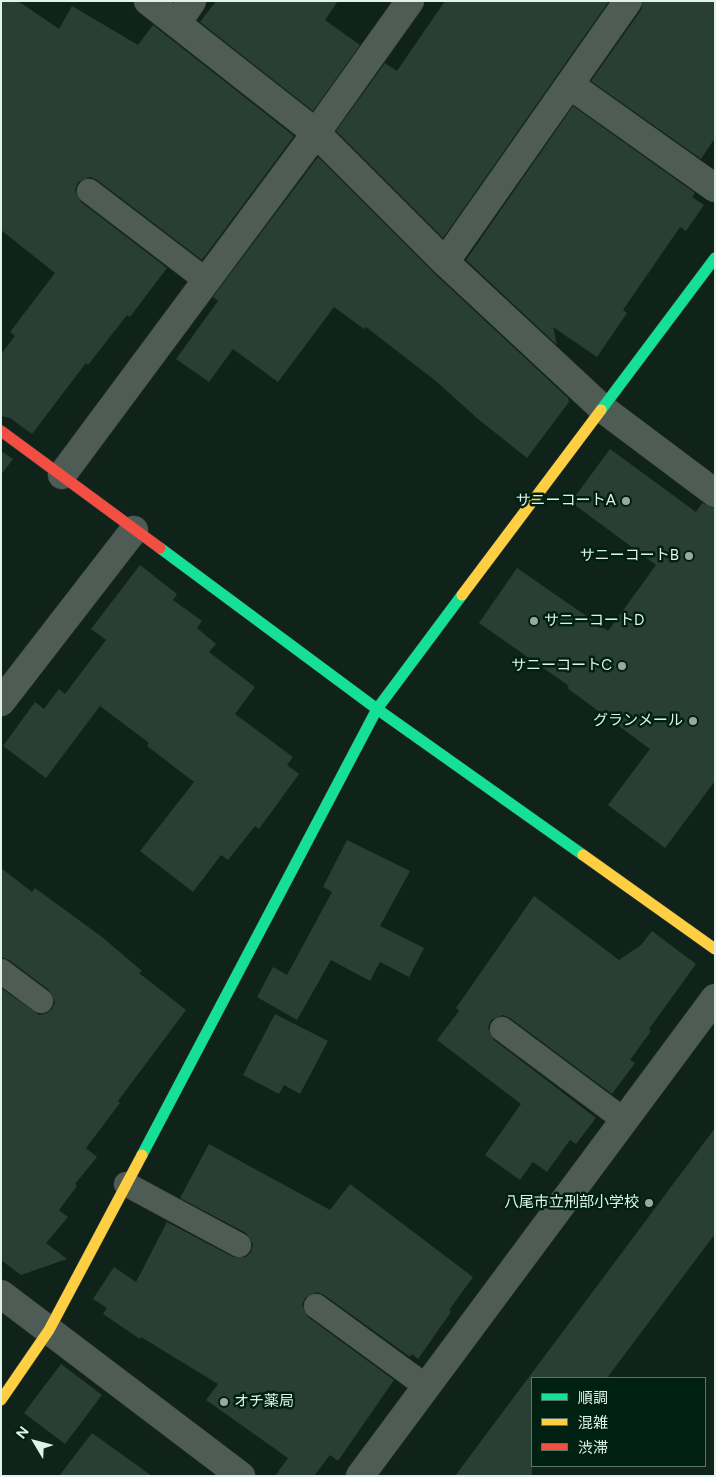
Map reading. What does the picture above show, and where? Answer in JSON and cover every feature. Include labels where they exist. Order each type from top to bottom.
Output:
[{"type":"street","points":[[148,1],[316,134],[445,262],[603,409],[715,493]]},
{"type":"street","points":[[176,24],[192,1]]},
{"type":"street","points":[[62,475],[316,134],[410,1]]},
{"type":"street","points":[[445,262],[628,1]]},
{"type":"street","points":[[570,84],[715,188]]},
{"type":"street","points":[[1,1400],[49,1330],[377,710],[715,258]]},
{"type":"street","points":[[1,431],[377,710],[715,949]]},
{"type":"street","points":[[1,702],[134,530]]},
{"type":"street","points":[[360,1476],[715,998]]},
{"type":"street","points":[[1,1294],[241,1476]]},
{"type":"lane","points":[[89,191],[206,281]]},
{"type":"lane","points":[[1,971],[42,1002]]},
{"type":"lane","points":[[502,1029],[624,1120]]},
{"type":"lane","points":[[126,1184],[239,1245]]},
{"type":"lane","points":[[316,1306],[426,1387]]},
{"type":"building","points":[[1,1],[18,1],[59,29],[72,6],[138,45],[153,25],[294,136],[202,260],[97,180],[90,177],[78,182],[75,190],[81,202],[167,268],[130,317],[127,315],[88,365],[86,363],[32,434],[10,418],[1,416],[1,354],[15,336],[10,332],[55,273],[1,230]]},
{"type":"building","points":[[216,1],[338,1],[325,20],[360,45],[313,111],[200,22]]},
{"type":"building","points":[[445,1],[609,1],[443,238],[336,131],[385,63],[397,71]]},
{"type":"building","points":[[643,1],[715,1],[715,138],[701,159],[591,81],[641,10]]},
{"type":"building","points":[[573,106],[695,193],[692,197],[704,205],[686,231],[680,227],[623,310],[627,313],[597,357],[553,327],[557,345],[466,260]]},
{"type":"building","points":[[318,157],[434,273],[568,398],[569,402],[527,458],[478,419],[437,382],[366,327],[364,329],[334,307],[278,382],[233,349],[209,382],[176,359],[218,301],[213,297]]},
{"type":"building","points":[[610,449],[696,512],[702,503],[715,508],[715,781],[665,848],[608,805],[650,749],[567,688],[569,686],[479,623],[517,568],[608,631],[656,565],[571,502]]},
{"type":"building","points":[[1,451],[13,459],[1,475]]},
{"type":"building","points":[[140,565],[177,594],[173,600],[202,621],[197,628],[216,644],[209,652],[255,687],[235,714],[293,757],[287,765],[299,774],[259,829],[255,826],[228,860],[221,855],[193,892],[140,851],[194,782],[147,746],[149,743],[100,706],[46,778],[3,746],[35,702],[44,709],[59,689],[65,694],[106,640],[91,629]]},
{"type":"building","points":[[347,840],[410,871],[380,926],[424,948],[409,977],[380,962],[370,981],[331,960],[297,1020],[257,997],[273,967],[287,975],[332,892],[323,887]]},
{"type":"building","points":[[1,868],[32,892],[35,888],[102,937],[142,971],[139,973],[186,1010],[118,1101],[120,1103],[86,1148],[97,1157],[75,1184],[77,1186],[59,1210],[68,1217],[46,1243],[67,1259],[21,1275],[1,1260],[1,988],[39,1015],[47,1013],[52,1009],[55,1002],[49,990],[9,960],[1,957]]},
{"type":"building","points":[[534,896],[619,960],[641,945],[652,931],[696,964],[649,1029],[651,1031],[630,1060],[635,1063],[612,1094],[510,1018],[503,1015],[491,1020],[488,1028],[494,1040],[596,1118],[576,1144],[570,1140],[547,1172],[533,1162],[520,1180],[485,1155],[521,1104],[437,1040],[459,1011],[456,1008]]},
{"type":"building","points":[[275,1014],[328,1041],[300,1094],[284,1085],[279,1094],[243,1075]]},
{"type":"building","points":[[715,1128],[715,1234],[608,1377],[531,1377],[532,1476],[455,1476]]},
{"type":"building","points":[[209,1144],[330,1210],[350,1184],[473,1277],[449,1310],[451,1312],[418,1359],[412,1354],[410,1357],[324,1295],[317,1292],[305,1298],[302,1305],[308,1317],[394,1380],[338,1461],[330,1455],[314,1476],[275,1476],[288,1458],[206,1400],[218,1384],[141,1337],[140,1339],[103,1314],[107,1308],[93,1299],[114,1267],[136,1282],[167,1222],[233,1257],[246,1257],[251,1252],[253,1244],[246,1233],[180,1198]]},
{"type":"building","points":[[61,1364],[102,1395],[65,1444],[24,1413]]},
{"type":"building","points":[[92,1433],[152,1476],[59,1476]]},
{"type":"traffic: fast","points":[[601,410],[715,258]]},
{"type":"traffic: fast","points":[[160,548],[377,709],[583,855]]},
{"type":"traffic: fast","points":[[142,1155],[377,709],[462,595]]},
{"type":"traffic: slow","points":[[462,595],[601,410]]},
{"type":"traffic: slow","points":[[583,855],[715,949]]},
{"type":"traffic: slow","points":[[1,1400],[49,1330],[142,1155]]},
{"type":"traffic: jam","points":[[1,431],[160,548]]},
{"type":"place","name":"サニーコートA","points":[[626,501]]},
{"type":"place","name":"サニーコートB","points":[[689,556]]},
{"type":"place","name":"サニーコートD","points":[[534,621]]},
{"type":"place","name":"サニーコートC","points":[[622,666]]},
{"type":"place","name":"グランメール","points":[[693,721]]},
{"type":"place","name":"八尾市立刑部小学校","points":[[649,1203]]},
{"type":"place","name":"オチ薬局","points":[[224,1402]]}]
